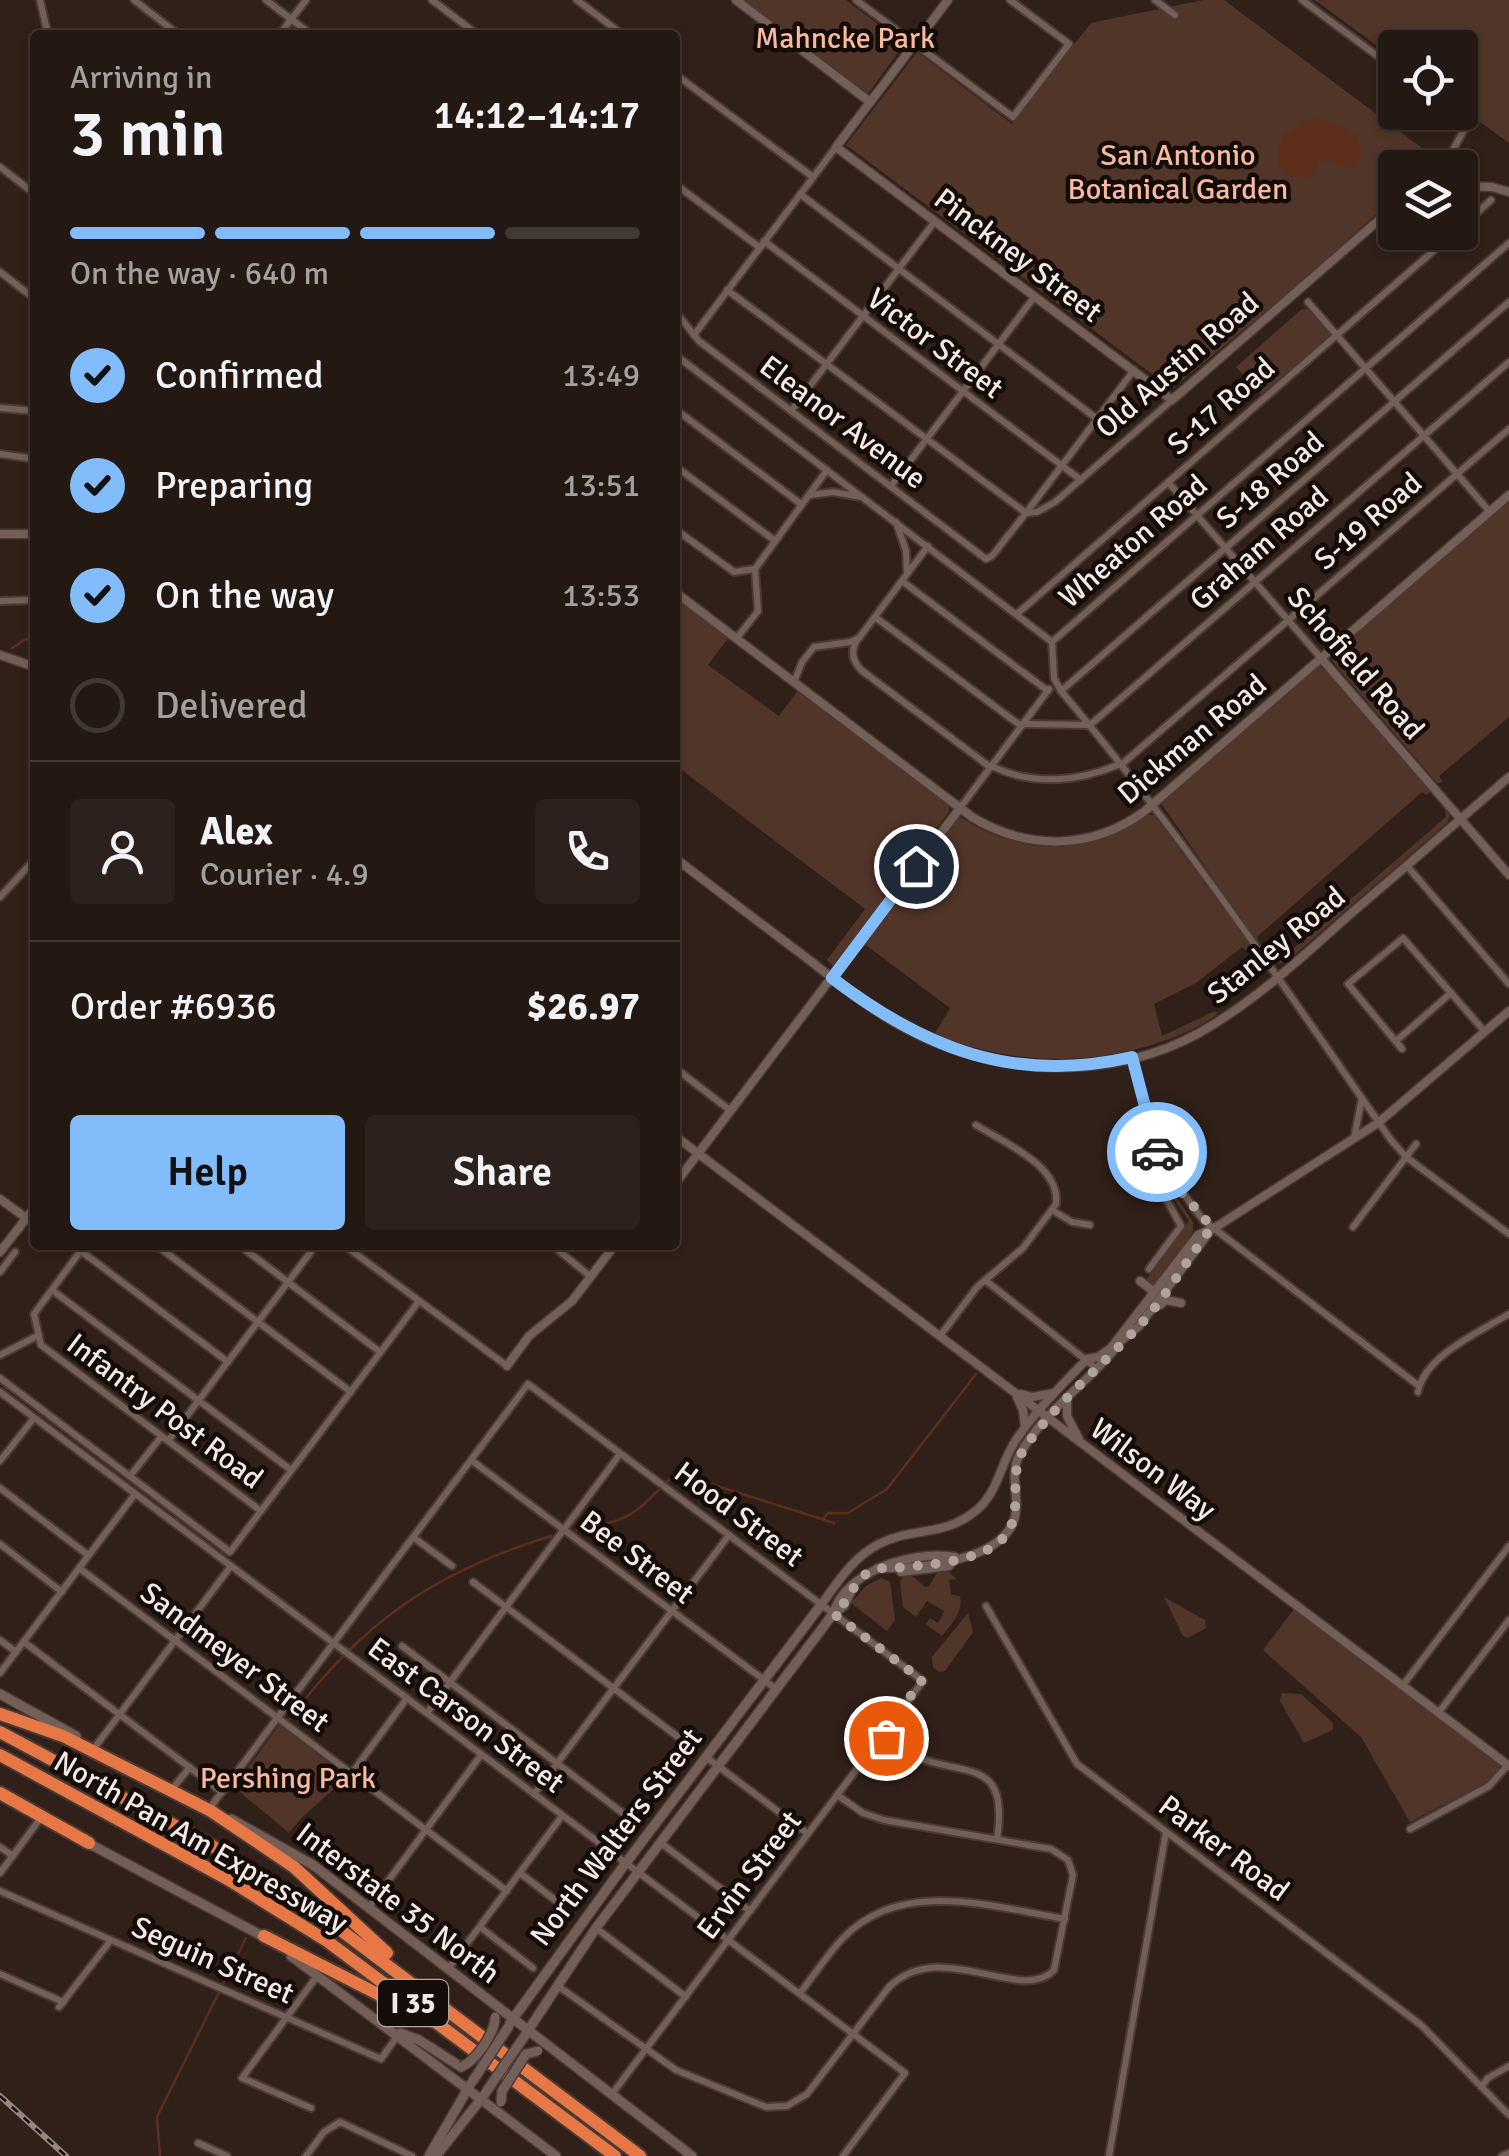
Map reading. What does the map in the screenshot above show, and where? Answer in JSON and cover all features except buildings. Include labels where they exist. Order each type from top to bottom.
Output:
[{"type":"highway","points":[[0,1714],[63,1736],[210,1810],[294,1867],[483,2037]]},
{"type":"highway","name":"North Pan Am Expressway","points":[[0,1732],[209,1844],[310,1907],[640,2156]]},
{"type":"highway","name":"North Pan Am Expressway","points":[[0,1756],[201,1864],[327,1940],[615,2156]]},
{"type":"highway","points":[[0,1795],[89,1843]]},
{"type":"highway","points":[[264,1936],[386,1996],[472,2048]]},
{"type":"highway","points":[[584,2112],[650,2156]]},
{"type":"main road","name":"North Walters Street","points":[[433,2156],[470,2085],[511,2023],[821,1605]]},
{"type":"main road","name":"North Walters Street","points":[[433,2156],[484,2095],[637,1872],[834,1614]]},
{"type":"main road","name":"Interstate 35 North","points":[[0,1694],[293,1852],[369,1907],[511,2023],[692,2156]]},
{"type":"main road","points":[[0,1795],[264,1936],[484,2095],[556,2156]]},
{"type":"main road","points":[[395,2033],[419,2040],[461,2068],[470,2064],[496,2025],[495,2016],[474,1990]]},
{"type":"main road","points":[[510,2120],[501,2102],[502,2091],[526,2054],[538,2051],[562,2058]]},
{"type":"street","points":[[40,0],[47,30]]},
{"type":"street","points":[[134,0],[173,30]]},
{"type":"street","points":[[266,0],[305,30]]},
{"type":"street","points":[[283,30],[306,0]]},
{"type":"street","points":[[432,0],[471,30]]},
{"type":"street","points":[[577,0],[616,30]]},
{"type":"street","points":[[736,0],[870,102]]},
{"type":"street","points":[[856,0],[1013,118],[1069,44],[1010,0]]},
{"type":"street","points":[[694,335],[948,0]]},
{"type":"street","points":[[1155,0],[1175,15]]},
{"type":"street","points":[[1302,0],[1378,56]]},
{"type":"street","points":[[680,78],[812,178]]},
{"type":"street","name":"Pinckney Street","points":[[836,147],[1172,400]]},
{"type":"street","points":[[0,167],[30,190]]},
{"type":"street","name":"Victor Street","points":[[680,187],[862,316],[1081,480]]},
{"type":"street","points":[[1478,188],[1509,192]]},
{"type":"street","points":[[800,194],[1096,418]]},
{"type":"street","name":"S-17 Road","points":[[1478,211],[1491,200]]},
{"type":"street","points":[[791,411],[935,221]]},
{"type":"street","name":"Old Austin Road","points":[[992,556],[1026,513],[1046,508],[1081,480],[1378,221]]},
{"type":"street","name":"Wheaton Road","points":[[680,361],[1052,642],[1509,243]]},
{"type":"street","name":"S-17 Road","points":[[1017,614],[1434,250]]},
{"type":"street","points":[[0,272],[30,295]]},
{"type":"street","points":[[728,290],[1026,513],[1134,370]]},
{"type":"street","points":[[891,486],[1034,296]]},
{"type":"street","points":[[1308,302],[1490,512]]},
{"type":"street","name":"S-18 Road","points":[[1061,692],[1509,302]]},
{"type":"street","name":"Eleanor Avenue","points":[[680,317],[694,335],[791,411],[984,557],[992,556]]},
{"type":"street","name":"Graham Road","points":[[1090,726],[1509,362]]},
{"type":"street","points":[[0,408],[30,411]]},
{"type":"street","points":[[680,413],[801,504]]},
{"type":"street","name":"S-19 Road","points":[[991,766],[1026,778],[1051,779],[1077,778],[1121,764],[1509,429]]},
{"type":"street","points":[[0,454],[30,458]]},
{"type":"street","points":[[680,470],[774,540]]},
{"type":"street","points":[[736,638],[758,611],[755,569],[828,470]]},
{"type":"street","name":"Schofield Road","points":[[1168,482],[1509,874]]},
{"type":"street","points":[[808,495],[833,492],[864,498]]},
{"type":"street","name":"Dickman Road","points":[[680,596],[960,808],[998,831],[1027,840],[1058,842],[1103,834],[1132,821],[1509,495]]},
{"type":"street","points":[[896,522],[906,551],[904,578]]},
{"type":"street","points":[[680,533],[728,569],[755,569]]},
{"type":"street","points":[[0,534],[30,534]]},
{"type":"street","points":[[928,546],[852,652],[860,670],[991,766]]},
{"type":"street","points":[[904,578],[1048,691]]},
{"type":"street","points":[[0,601],[30,600]]},
{"type":"street","points":[[875,617],[1022,725],[1090,726]]},
{"type":"street","points":[[794,682],[814,647],[859,638]]},
{"type":"street","points":[[1052,642],[1055,682],[1061,692],[1152,804],[1378,1123],[1406,1157],[1509,1234]]},
{"type":"street","points":[[0,656],[30,665]]},
{"type":"street","points":[[680,1178],[1055,682]]},
{"type":"street","name":"Stanley Road","points":[[680,862],[870,1007],[906,1029],[954,1050],[1014,1064],[1102,1064],[1194,1036],[1228,1016],[1509,777]]},
{"type":"street","points":[[0,897],[30,864]]},
{"type":"street","points":[[1407,866],[1509,984]]},
{"type":"street","points":[[0,877],[10,884]]},
{"type":"street","points":[[1402,1049],[1348,984],[1404,938],[1485,1032]]},
{"type":"street","points":[[1396,1041],[1452,993]]},
{"type":"street","points":[[821,1605],[854,1562],[880,1543],[944,1530],[976,1511],[996,1486],[1014,1442],[1038,1410],[1087,1359],[1111,1348],[1190,1242],[1378,1123],[1509,1010]]},
{"type":"street","points":[[1132,1057],[1157,1152],[1174,1184],[1212,1227],[1418,1389],[1446,1355],[1509,1314]]},
{"type":"street","points":[[680,1072],[731,1111]]},
{"type":"street","points":[[1354,1139],[1362,1098]]},
{"type":"street","points":[[940,1336],[985,1280],[1022,1248],[1052,1210],[1057,1194],[1048,1175],[976,1125]]},
{"type":"street","name":"Wilson Way","points":[[680,1140],[1509,1765]]},
{"type":"street","points":[[1353,1227],[1416,1144]]},
{"type":"street","points":[[1148,1269],[1181,1226],[1164,1195],[1174,1184]]},
{"type":"street","points":[[0,1200],[26,1218]]},
{"type":"street","points":[[1052,1210],[1072,1222],[1090,1225]]},
{"type":"street","points":[[0,1252],[30,1212]]},
{"type":"street","points":[[1140,1326],[1212,1227]]},
{"type":"street","name":"Infantry Post Road","points":[[82,1250],[34,1314],[43,1347],[261,1511]]},
{"type":"street","points":[[86,1250],[228,1362]]},
{"type":"street","points":[[163,1250],[351,1392]]},
{"type":"street","points":[[246,1250],[380,1352]]},
{"type":"street","points":[[0,1378],[130,1476],[199,1401],[312,1250]]},
{"type":"street","points":[[351,1250],[507,1366],[529,1336],[565,1309],[612,1250]]},
{"type":"street","points":[[558,1250],[591,1277]]},
{"type":"street","points":[[0,1272],[14,1252]]},
{"type":"street","points":[[985,1280],[1096,1368]]},
{"type":"street","points":[[1140,1281],[1153,1291]]},
{"type":"street","points":[[834,1614],[837,1601],[889,1562],[958,1557],[989,1548],[1009,1531],[1016,1512],[1014,1469],[1032,1438],[1162,1301],[1181,1303],[1172,1290],[1173,1281]]},
{"type":"street","points":[[52,1290],[292,1470]]},
{"type":"street","name":"Infantry Post Road","points":[[130,1476],[230,1552],[419,1301]]},
{"type":"street","points":[[0,1356],[39,1335]]},
{"type":"street","name":"Hood Street","points":[[471,1460],[528,1384],[922,1680]]},
{"type":"street","name":"East Carson Street","points":[[0,1392],[905,2073],[843,2156]]},
{"type":"street","points":[[1014,1393],[1032,1397],[1054,1393]]},
{"type":"street","points":[[1014,1393],[1023,1410],[1025,1428]]},
{"type":"street","points":[[1067,1399],[1066,1416],[1081,1443]]},
{"type":"street","points":[[0,1461],[34,1418]]},
{"type":"street","points":[[1032,1438],[1054,1430],[1068,1434]]},
{"type":"street","points":[[427,1713],[621,1454]]},
{"type":"street","points":[[210,1810],[219,1789],[279,1718],[471,1460]]},
{"type":"street","name":"Bee Street","points":[[471,1460],[776,1689]]},
{"type":"street","points":[[0,1488],[88,1555]]},
{"type":"street","points":[[0,1673],[135,1494]]},
{"type":"street","points":[[534,1794],[729,1535]]},
{"type":"street","points":[[413,1537],[452,1566]]},
{"type":"street","points":[[0,1544],[62,1592]]},
{"type":"street","points":[[1403,1685],[1509,1546]]},
{"type":"street","points":[[95,1746],[231,1566]]},
{"type":"street","name":"Sandmeyer Street","points":[[80,1568],[507,1891]]},
{"type":"street","points":[[473,1582],[694,1749]]},
{"type":"street","name":"Parker Road","points":[[986,1606],[1077,1764],[1421,2025],[1509,2115]]},
{"type":"street","points":[[1440,1712],[1509,1620]]},
{"type":"street","points":[[0,1640],[16,1652]]},
{"type":"street","points":[[24,1642],[219,1789]]},
{"type":"street","points":[[402,1646],[628,1817]]},
{"type":"street","name":"Ervin Street","points":[[611,2096],[922,1680]]},
{"type":"street","points":[[352,1773],[407,1698]]},
{"type":"street","points":[[882,1736],[914,1756],[964,1767],[984,1777],[1000,1808],[997,1839]]},
{"type":"street","points":[[369,1907],[482,1755]]},
{"type":"street","points":[[706,1756],[808,1834]]},
{"type":"street","points":[[1410,1830],[1489,1786],[1509,1765]]},
{"type":"street","points":[[172,1789],[190,1767]]},
{"type":"street","points":[[558,1986],[676,2070],[766,2107],[787,2106],[807,2094],[894,1982],[923,1968],[953,1967],[1031,1980],[1045,1978],[1057,1965],[1073,1875],[1064,1856],[1051,1849],[884,1820],[836,1795]]},
{"type":"street","points":[[448,1970],[562,1816]]},
{"type":"street","points":[[0,1873],[40,1819]]},
{"type":"street","points":[[1109,2156],[1166,1832]]},
{"type":"street","points":[[661,1842],[750,1910]]},
{"type":"street","points":[[0,1847],[12,1856]]},
{"type":"street","points":[[520,1873],[568,1910]]},
{"type":"street","name":"Seguin Street","points":[[0,1890],[381,2059],[395,2033]]},
{"type":"street","points":[[800,1993],[850,1932],[873,1916],[910,1903],[936,1900],[1065,1919]]},
{"type":"street","points":[[480,1928],[532,1968]]},
{"type":"street","points":[[596,1928],[686,1997]]},
{"type":"street","points":[[0,1974],[61,2004],[111,1940]]},
{"type":"street","points":[[311,2108],[242,2078],[318,1975]]},
{"type":"street","points":[[1481,2087],[1505,2068]]},
{"type":"street","points":[[306,2156],[324,2132],[340,2122],[412,2156]]},
{"type":"street","points":[[198,2143],[227,2156]]},
{"type":"street","points":[[1502,2156],[1509,2153]]},
{"type":"green space","name":"Mahncke Park","points":[[744,0],[846,0],[904,44],[868,94]]},
{"type":"green space","name":"San Antonio Botanical Garden","points":[[1203,0],[1224,0],[1378,115],[1378,130],[1398,130],[1425,150],[1378,150],[1378,212],[1298,285],[1172,389],[846,145],[917,52],[1012,124],[1091,23]]},
{"type":"green space","points":[[1315,0],[1509,0],[1509,143],[1478,120],[1478,30],[1378,30],[1378,46]]},
{"type":"green space","points":[[1302,309],[1311,310],[1331,336],[1262,396],[1236,367]]},
{"type":"green space","points":[[1509,498],[1509,717],[1439,776],[1443,782],[1437,783],[1333,662],[1332,653]]},
{"type":"green space","points":[[680,600],[729,637],[708,665],[779,716],[799,689],[949,804],[949,812],[833,966],[827,960],[865,909],[680,769]]},
{"type":"green space","points":[[1318,666],[1327,669],[1431,791],[1427,795],[1422,792],[1258,936],[1257,941],[1161,803]]},
{"type":"green space","points":[[1435,796],[1450,813],[1448,822],[1285,963],[1275,964],[1264,947],[1280,960],[1446,817]]},
{"type":"green space","points":[[1154,815],[1250,945],[1247,951],[1242,947],[1196,983],[1154,1004],[1162,1036],[1218,1013],[1188,1032],[1099,1057],[1044,1059],[989,1051],[934,1035],[950,1008],[866,945],[861,949],[960,817],[1008,839],[1054,847],[1100,839]]},
{"type":"green space","points":[[1173,1192],[1193,1222],[1193,1235],[1156,1285],[1150,1285],[1146,1280],[1189,1221],[1173,1198],[1169,1200],[1167,1196]]},
{"type":"green space","points":[[948,1571],[956,1579],[949,1580],[951,1595],[960,1596],[960,1608],[942,1636],[926,1624],[930,1618],[938,1623],[944,1611],[927,1601],[916,1617],[903,1607],[900,1581],[912,1576],[925,1587],[937,1573]]},
{"type":"green space","points":[[881,1578],[890,1582],[895,1620],[887,1631],[851,1603],[866,1586]]},
{"type":"green space","points":[[1164,1597],[1205,1620],[1206,1628],[1188,1638],[1183,1636]]},
{"type":"green space","points":[[1294,1609],[1499,1764],[1499,1771],[1491,1780],[1410,1822],[1361,1737],[1263,1650]]},
{"type":"green space","points":[[968,1613],[973,1632],[945,1671],[939,1672],[933,1667],[932,1657]]},
{"type":"green space","points":[[1282,1693],[1301,1694],[1333,1723],[1333,1730],[1304,1743],[1280,1701]]},
{"type":"green space","name":"Pershing Park","points":[[279,1725],[346,1776],[289,1833],[234,1787]]},
{"type":"shaded area","points":[[1311,118],[1331,122],[1357,136],[1361,159],[1357,166],[1326,160],[1320,162],[1313,176],[1302,178],[1281,169],[1278,154],[1283,135]]},
{"type":"waterway","points":[[12,648],[30,640]]},
{"type":"waterway","points":[[823,1519],[828,1513],[848,1513],[887,1489],[976,1374]]},
{"type":"waterway","points":[[577,1530],[624,1518],[676,1473],[834,1523]]},
{"type":"waterway","points":[[290,1719],[345,1654],[404,1604],[472,1566],[551,1536]]},
{"type":"waterway","points":[[160,2156],[157,2117],[246,1938]]},
{"type":"railway","points":[[0,2096],[66,2156]]},
{"type":"way so far","points":[[886,1738],[882,1736],[922,1680],[834,1614],[844,1606],[855,1584],[871,1571],[974,1555],[996,1545],[1009,1531],[1016,1512],[1014,1469],[1024,1447],[1124,1337],[1140,1326],[1212,1227],[1174,1184],[1157,1152]]},
{"type":"route","points":[[916,866],[832,978],[906,1029],[977,1057],[1026,1066],[1060,1067],[1132,1057],[1157,1152]]}]
